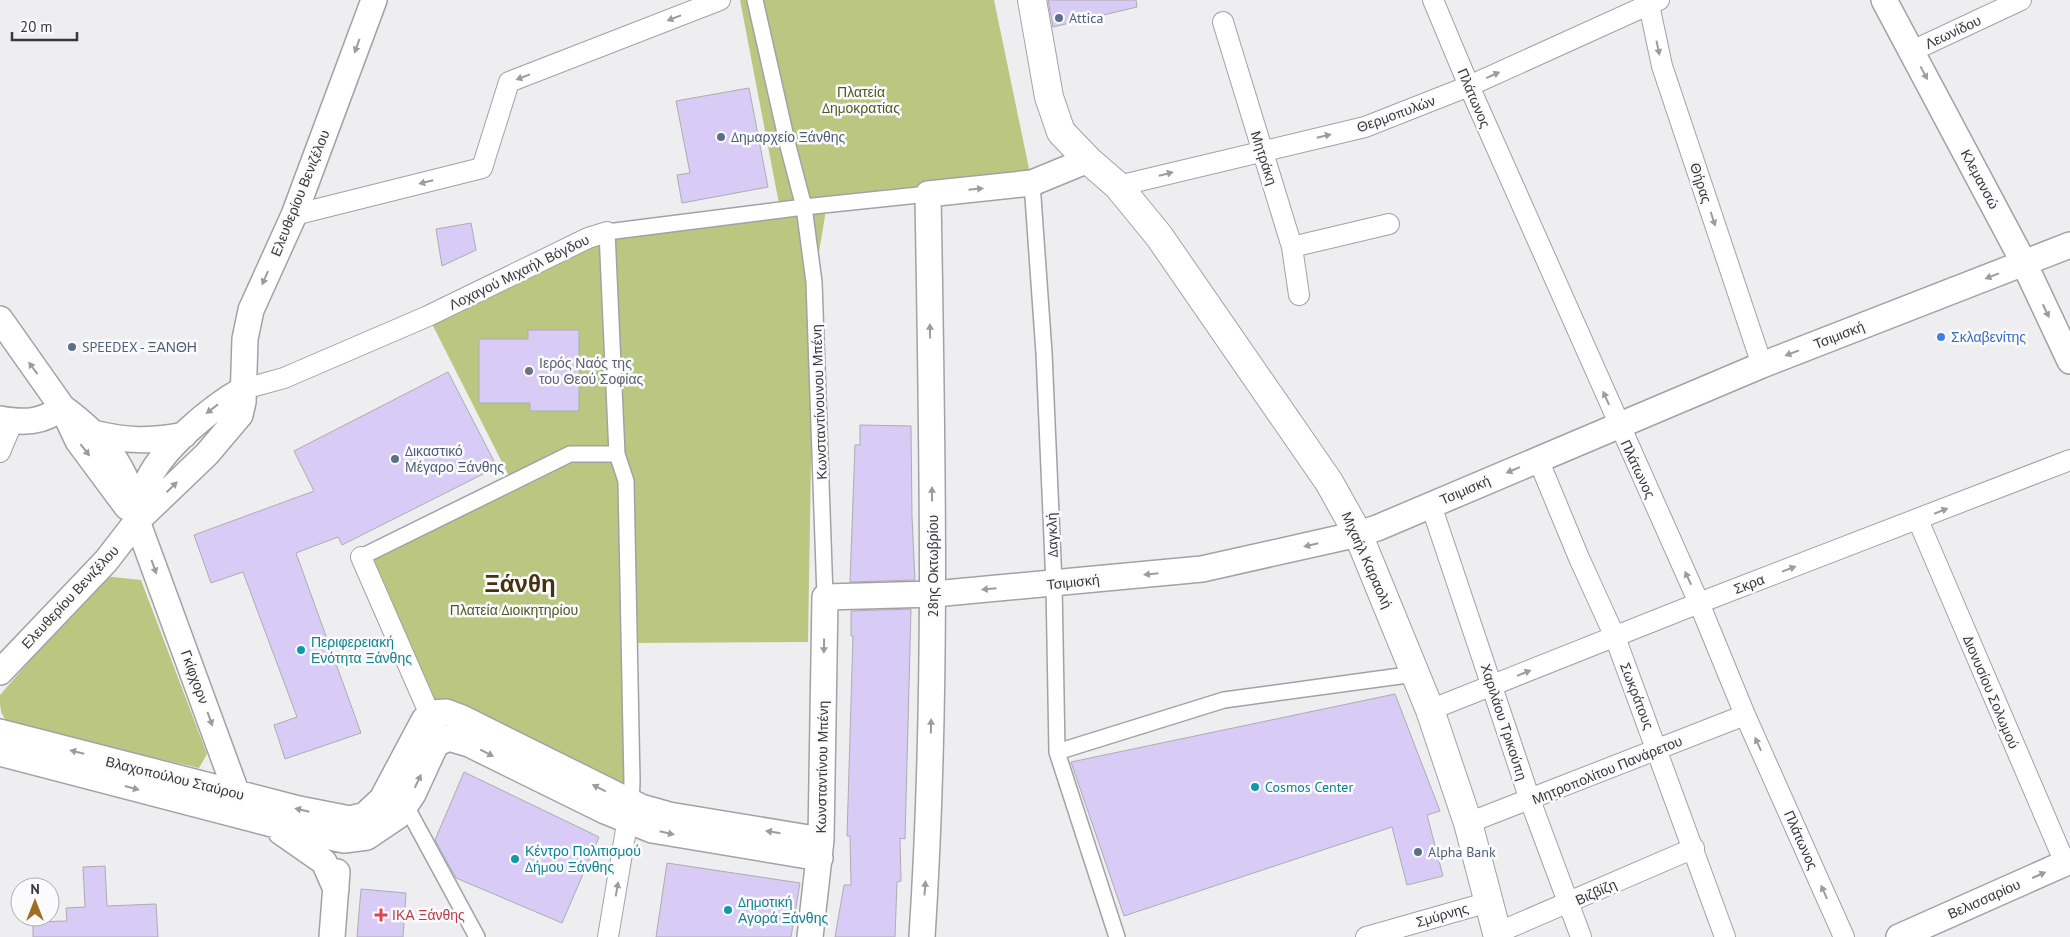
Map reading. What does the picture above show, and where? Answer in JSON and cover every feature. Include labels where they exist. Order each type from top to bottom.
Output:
[{"type":"main road","name":"Μιχαήλ Καραολή","points":[[1032,0],[1049,97],[1055,121],[1061,132],[1088,160],[1118,186],[1159,236],[1329,482],[1358,534],[1430,710],[1468,823],[1497,935]]},
{"type":"street","name":"Ελευθερίου Βενιζέλου","points":[[244,389],[246,326],[251,310],[294,215],[374,0]]},
{"type":"street","points":[[294,215],[482,168],[509,82],[720,0]]},
{"type":"street","name":"Κωνσταντίνουνου Μπένη","points":[[756,0],[788,146],[804,207],[814,282],[825,597]]},
{"type":"street","name":"Πλάτωνος","points":[[1433,0],[1618,426],[1699,603],[1745,715],[1844,937]]},
{"type":"street","name":"Κλεμανσώ","points":[[1884,0],[2024,263],[2070,362]]},
{"type":"street","name":"Λεωνίδου","points":[[1912,51],[2022,0]]},
{"type":"street","name":"Θερμοπυλών","points":[[1118,186],[1261,150],[1365,127],[1469,86],[1652,2]]},
{"type":"street","name":"Θήρας","points":[[1652,2],[1662,66],[1762,365]]},
{"type":"street","name":"Μητράκη","points":[[1222,22],[1292,247],[1299,295]]},
{"type":"street","points":[[928,194],[1032,183],[1088,160]]},
{"type":"street","name":"Δαγκλή","points":[[1032,183],[1044,353],[1054,584],[1057,752],[1117,937]]},
{"type":"street","name":"Λοχαγού Μιχαήλ Βόγδου","points":[[137,521],[146,484],[154,468],[207,412],[244,389],[284,378],[428,316],[588,238],[607,232],[804,207],[928,194]]},
{"type":"street","name":"28ης Οκτωβρίου","points":[[922,937],[929,833],[934,594],[928,194]]},
{"type":"street","points":[[1292,247],[1390,224]]},
{"type":"street","points":[[607,232],[617,454],[626,481],[632,782],[630,813],[608,937]]},
{"type":"street","name":"Τσιμισκή","points":[[825,597],[934,594],[1202,569],[1358,534],[1377,528],[1762,365],[2070,244]]},
{"type":"street","points":[[0,319],[62,408],[78,441],[137,521]]},
{"type":"street","points":[[137,521],[207,454],[240,415],[244,389]]},
{"type":"street","points":[[62,408],[93,432],[128,481],[134,500],[137,521]]},
{"type":"street","points":[[0,452],[7,420],[36,421],[54,415],[62,408]]},
{"type":"street","points":[[93,432],[134,440],[165,439],[184,435]]},
{"type":"street","points":[[441,740],[361,557],[570,454],[617,454]]},
{"type":"street","name":"Σωκράτους","points":[[1538,459],[1579,558],[1615,637],[1694,848],[1725,937]]},
{"type":"street","name":"Σκρα","points":[[1430,710],[1699,603],[2070,460]]},
{"type":"street","name":"Χαριλάου Τρικούπη","points":[[1431,505],[1530,800],[1582,937]]},
{"type":"street","name":"Διονυσίου Σολωμού","points":[[1918,520],[2068,862]]},
{"type":"street","name":"Ελευθερίου Βενιζέλου","points":[[0,672],[106,561],[137,521]]},
{"type":"street","name":"Γκίφχορν","points":[[137,521],[238,794],[268,823]]},
{"type":"street","name":"Κωνσταντίνου Μπένη","points":[[810,937],[820,849],[825,597]]},
{"type":"street","points":[[1057,752],[1224,700],[1415,674]]},
{"type":"street","points":[[332,937],[340,856],[347,830],[382,799],[416,733],[430,714],[446,712],[462,718],[630,813]]},
{"type":"street","name":"Μητροπολίτου Πανάρετου","points":[[1468,823],[1745,715]]},
{"type":"street","name":"Βλαχοπούλου Σταύρου","points":[[0,732],[238,794],[347,830]]},
{"type":"street","points":[[347,830],[357,839],[377,832],[398,816],[406,806],[435,746],[441,740],[449,738],[464,742],[630,813],[669,815],[820,849]]},
{"type":"street","name":"Βλαχοπούλου Σταύρου","points":[[0,753],[268,823],[347,830]]},
{"type":"street","points":[[406,806],[477,937]]},
{"type":"street","points":[[268,823],[314,852],[324,862],[336,889]]},
{"type":"street","name":"Βιζβίζη","points":[[1497,935],[1694,848]]},
{"type":"street","name":"Βελισσαρίου","points":[[1899,937],[2068,862]]},
{"type":"street","name":"Σμύρνης","points":[[1366,937],[1489,902]]},
{"type":"green space","points":[[740,0],[994,0],[1032,183],[827,204],[814,282],[808,642],[630,643],[631,804],[436,712],[361,557],[512,482],[428,316],[607,232],[780,209]]},
{"type":"green space","points":[[103,576],[141,580],[207,754],[199,768],[13,725],[3,716],[0,695]]},
{"type":"building","points":[[1048,0],[1136,0],[1137,7],[1053,27]]},
{"type":"building","name":"Δημαρχείο Ξάνθης","points":[[749,88],[768,187],[682,203],[677,175],[690,173],[676,101]]},
{"type":"building","points":[[471,223],[476,250],[442,266],[436,229]]},
{"type":"building","name":"Ιερός Ναός της του Θεού Σοφίας","points":[[528,330],[579,330],[579,411],[530,411],[530,403],[479,403],[479,339],[528,339]]},
{"type":"building","points":[[448,372],[497,467],[342,545],[338,537],[296,553],[361,733],[285,759],[274,725],[297,717],[243,572],[211,583],[194,535],[314,491],[294,451]]},
{"type":"building","points":[[860,425],[911,426],[915,580],[850,582],[855,445],[860,445]]},
{"type":"building","points":[[911,609],[905,839],[900,838],[901,881],[897,882],[895,937],[835,937],[844,885],[851,885],[850,836],[847,836],[853,636],[851,636],[851,611]]},
{"type":"building","name":"Cosmos Center","points":[[1395,694],[1440,811],[1427,815],[1443,876],[1407,885],[1392,827],[1124,916],[1071,762]]},
{"type":"building","name":"Κέντρο Πολιτισμού Δήμου Ξάνθης","points":[[464,772],[599,837],[562,923],[456,878],[435,840]]},
{"type":"building","name":"Δημοτική Αγορά Ξάνθης","points":[[667,863],[800,883],[791,937],[656,937]]},
{"type":"building","points":[[105,866],[107,906],[156,904],[158,937],[33,937],[33,927],[60,927],[60,921],[67,921],[66,908],[85,907],[83,867]]},
{"type":"building","name":"ΙΚΑ Ξάνθης","points":[[361,889],[406,893],[403,937],[357,937]]},
{"type":"place","name":"Attica","points":[[1059,18]]},
{"type":"place","name":"Δημαρχείο Ξάνθης","points":[[721,137]]},
{"type":"place","name":"Σκλαβενίτης","points":[[1941,337]]},
{"type":"place","name":"SPEEDEX - ΞΑΝΘΗ","points":[[72,347]]},
{"type":"place","name":"Ιερός Ναός της του Θεού Σοφίας","points":[[529,371]]},
{"type":"place","name":"Δικαστικό Μέγαρο Ξάνθης","points":[[395,459]]},
{"type":"place","name":"Περιφερειακή Ενότητα Ξάνθης","points":[[301,650]]},
{"type":"place","name":"Cosmos Center","points":[[1255,787]]},
{"type":"place","name":"Alpha Bank","points":[[1418,852]]},
{"type":"place","name":"Κέντρο Πολιτισμού Δήμου Ξάνθης","points":[[515,859]]},
{"type":"place","name":"Δημοτική Αγορά Ξάνθης","points":[[728,910]]},
{"type":"place","name":"ΙΚΑ Ξάνθης","points":[[381,915]]},
{"type":"district","name":"Ξάνθη","points":[[520,584]]},
{"type":"park label","name":"Πλατεία Δημοκρατίας","points":[[861,100]]},
{"type":"park label","name":"Πλατεία Διοικητηρίου","points":[[514,610]]}]
